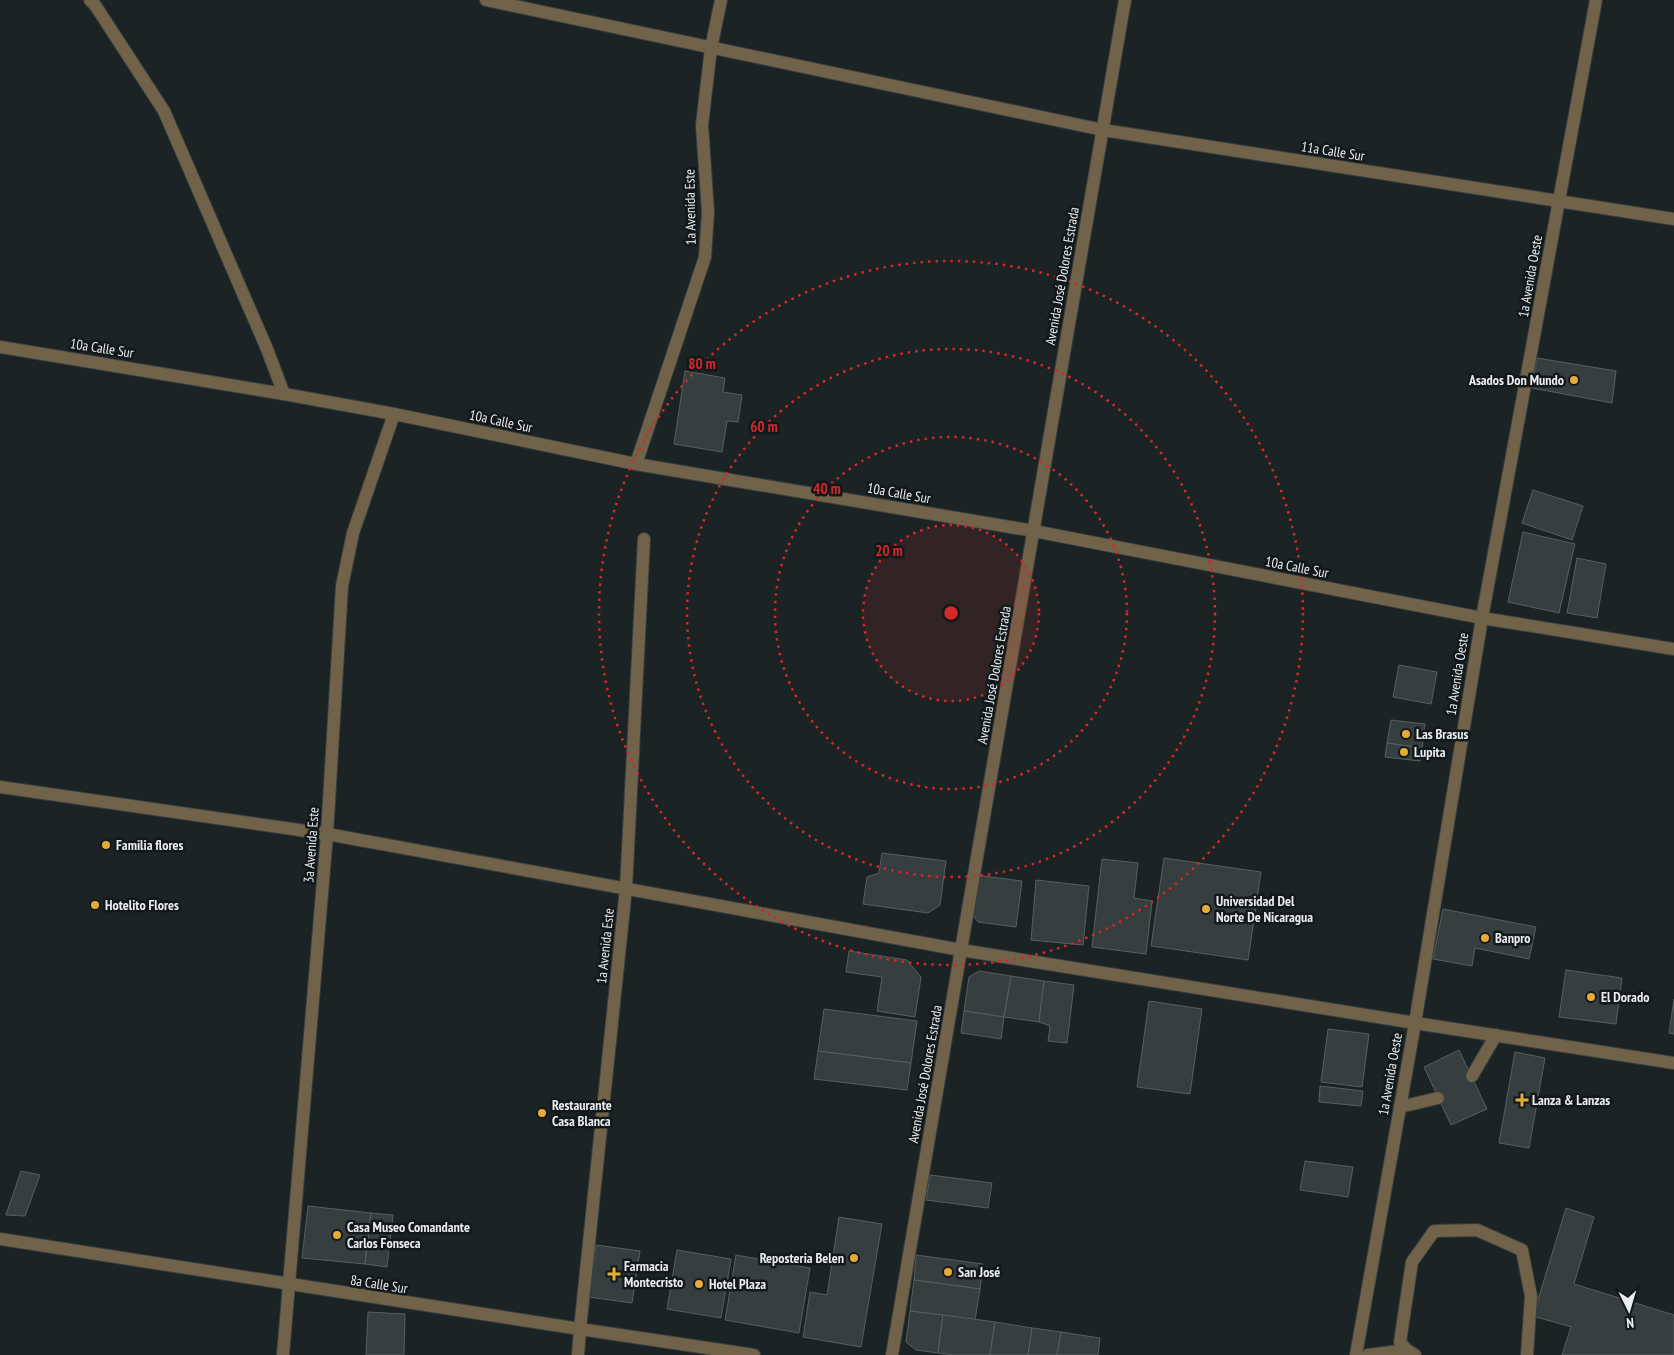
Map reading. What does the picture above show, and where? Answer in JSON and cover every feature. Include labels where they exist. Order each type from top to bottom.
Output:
[{"type":"street","points":[[90,0],[164,111],[267,349],[284,394]]},
{"type":"street","name":"11a Calle Sur","points":[[486,0],[1103,130],[1674,219]]},
{"type":"street","name":"1a Avenida Este","points":[[636,464],[705,257],[708,212],[702,125],[711,48],[721,0]]},
{"type":"street","name":"Avenida José Dolores Estrada","points":[[892,1355],[1125,0]]},
{"type":"street","name":"1a Avenida Oeste","points":[[1356,1355],[1415,1023],[1482,618],[1596,0]]},
{"type":"street","name":"10a Calle Sur","points":[[0,347],[284,394],[394,414],[636,464],[1034,531],[1482,618],[1674,650]]},
{"type":"street","name":"3a Avenida Este","points":[[283,1355],[306,1102],[327,834],[342,586],[353,533],[394,414]]},
{"type":"street","name":"1a Avenida Este","points":[[578,1355],[626,888],[644,539]]},
{"type":"street","points":[[0,787],[327,834],[961,950],[1674,1063]]},
{"type":"street","points":[[1472,1076],[1496,1035]]},
{"type":"street","points":[[1400,1107],[1438,1098]]},
{"type":"street","points":[[1411,1352],[1400,1342],[1412,1262],[1434,1231],[1477,1230],[1522,1250],[1532,1296],[1527,1355]]},
{"type":"street","name":"8a Calle Sur","points":[[0,1239],[288,1285],[754,1355]]},
{"type":"street","points":[[1368,1355],[1411,1352]]},
{"type":"building","name":"Asados Don Mundo","points":[[1537,358],[1616,371],[1612,403],[1532,388]]},
{"type":"building","points":[[685,371],[725,378],[723,392],[742,395],[738,422],[727,421],[722,452],[674,444]]},
{"type":"building","points":[[1533,490],[1583,506],[1572,540],[1522,523]]},
{"type":"building","points":[[1523,532],[1575,544],[1559,613],[1508,602]]},
{"type":"building","points":[[1577,558],[1606,564],[1597,618],[1567,613]]},
{"type":"building","points":[[1399,665],[1437,672],[1431,704],[1393,697]]},
{"type":"building","name":"Las Brasus","points":[[1391,720],[1425,724],[1422,748],[1387,743]]},
{"type":"building","name":"Lupita","points":[[1387,743],[1422,748],[1420,761],[1385,757]]},
{"type":"building","points":[[882,853],[946,861],[940,905],[928,913],[863,904],[867,877],[879,873]]},
{"type":"building","name":"Universidad Del Norte De Nicaragua","points":[[1164,858],[1261,872],[1248,960],[1151,946]]},
{"type":"building","points":[[1102,859],[1138,863],[1134,898],[1152,901],[1146,954],[1092,947]]},
{"type":"building","points":[[976,875],[1022,881],[1016,927],[978,922],[970,911]]},
{"type":"building","points":[[1036,880],[1089,886],[1083,945],[1031,940]]},
{"type":"building","name":"Banpro","points":[[1443,909],[1536,927],[1529,959],[1475,948],[1472,966],[1433,959]]},
{"type":"building","points":[[849,951],[907,960],[921,977],[915,1017],[877,1011],[882,977],[846,972]]},
{"type":"building","name":"El Dorado","points":[[1566,970],[1622,978],[1616,1024],[1559,1017]]},
{"type":"building","points":[[979,971],[1011,976],[1004,1017],[964,1011],[969,977]]},
{"type":"building","points":[[1011,976],[1044,981],[1039,1022],[1004,1017]]},
{"type":"building","points":[[1044,981],[1074,985],[1067,1043],[1048,1041],[1050,1026],[1039,1022]]},
{"type":"building","points":[[1674,999],[1674,1034],[1669,1033]]},
{"type":"building","points":[[1149,1001],[1202,1009],[1190,1094],[1137,1087]]},
{"type":"building","points":[[824,1009],[917,1021],[911,1063],[818,1051]]},
{"type":"building","points":[[964,1011],[1004,1017],[1001,1039],[961,1033]]},
{"type":"building","points":[[1328,1029],[1369,1034],[1362,1087],[1321,1082]]},
{"type":"building","points":[[1459,1050],[1487,1109],[1451,1125],[1424,1067]]},
{"type":"building","points":[[818,1051],[911,1063],[907,1090],[814,1079]]},
{"type":"building","name":"Lanza & Lanzas","points":[[1515,1052],[1545,1058],[1529,1148],[1499,1143]]},
{"type":"building","points":[[1320,1086],[1363,1091],[1361,1106],[1319,1102]]},
{"type":"building","points":[[1305,1161],[1353,1167],[1348,1197],[1300,1190]]},
{"type":"building","points":[[21,1171],[40,1175],[25,1216],[6,1215]]},
{"type":"building","points":[[930,1175],[992,1183],[988,1208],[926,1200]]},
{"type":"building","name":"Casa Museo Comandante Carlos Fonseca","points":[[308,1206],[371,1213],[365,1264],[302,1258]]},
{"type":"building","points":[[1566,1208],[1594,1217],[1574,1284],[1674,1315],[1674,1355],[1562,1355],[1571,1327],[1533,1316]]},
{"type":"building","points":[[371,1213],[393,1215],[387,1267],[365,1264]]},
{"type":"building","name":"Reposteria Belen","points":[[839,1217],[882,1224],[861,1347],[803,1337],[810,1292],[827,1295]]},
{"type":"building","name":"Farmacia Montecristo","points":[[596,1245],[640,1251],[632,1303],[589,1297]]},
{"type":"building","name":"Hotel Plaza","points":[[677,1250],[731,1259],[721,1318],[667,1309]]},
{"type":"building","points":[[736,1255],[810,1268],[799,1333],[725,1320]]},
{"type":"building","name":"San José","points":[[916,1255],[983,1264],[980,1289],[914,1280]]},
{"type":"building","points":[[914,1280],[980,1289],[975,1320],[910,1311]]},
{"type":"building","points":[[910,1311],[943,1315],[938,1353],[916,1350],[906,1342]]},
{"type":"building","points":[[368,1312],[405,1314],[404,1355],[366,1355]]},
{"type":"building","points":[[943,1315],[995,1322],[990,1355],[938,1353]]},
{"type":"building","points":[[995,1322],[1032,1328],[1028,1355],[990,1355]]},
{"type":"building","points":[[1032,1328],[1061,1332],[1057,1355],[1028,1355]]},
{"type":"building","points":[[1061,1332],[1100,1338],[1098,1355],[1057,1355]]},
{"type":"place","name":"Asados Don Mundo","points":[[1574,380]]},
{"type":"place","name":"Las Brasus","points":[[1406,734]]},
{"type":"place","name":"Lupita","points":[[1404,752]]},
{"type":"place","name":"Familia flores","points":[[106,845]]},
{"type":"place","name":"Hotelito Flores","points":[[95,905]]},
{"type":"place","name":"Universidad Del Norte De Nicaragua","points":[[1206,909]]},
{"type":"place","name":"Banpro","points":[[1485,938]]},
{"type":"place","name":"El Dorado","points":[[1591,997]]},
{"type":"place","name":"Lanza & Lanzas","points":[[1522,1100]]},
{"type":"place","name":"Restaurante Casa Blanca","points":[[542,1113]]},
{"type":"place","name":"Casa Museo Comandante Carlos Fonseca","points":[[337,1235]]},
{"type":"place","name":"Reposteria Belen","points":[[854,1258]]},
{"type":"place","name":"San José","points":[[948,1272]]},
{"type":"place","name":"Farmacia Montecristo","points":[[614,1274]]},
{"type":"place","name":"Hotel Plaza","points":[[699,1284]]}]
